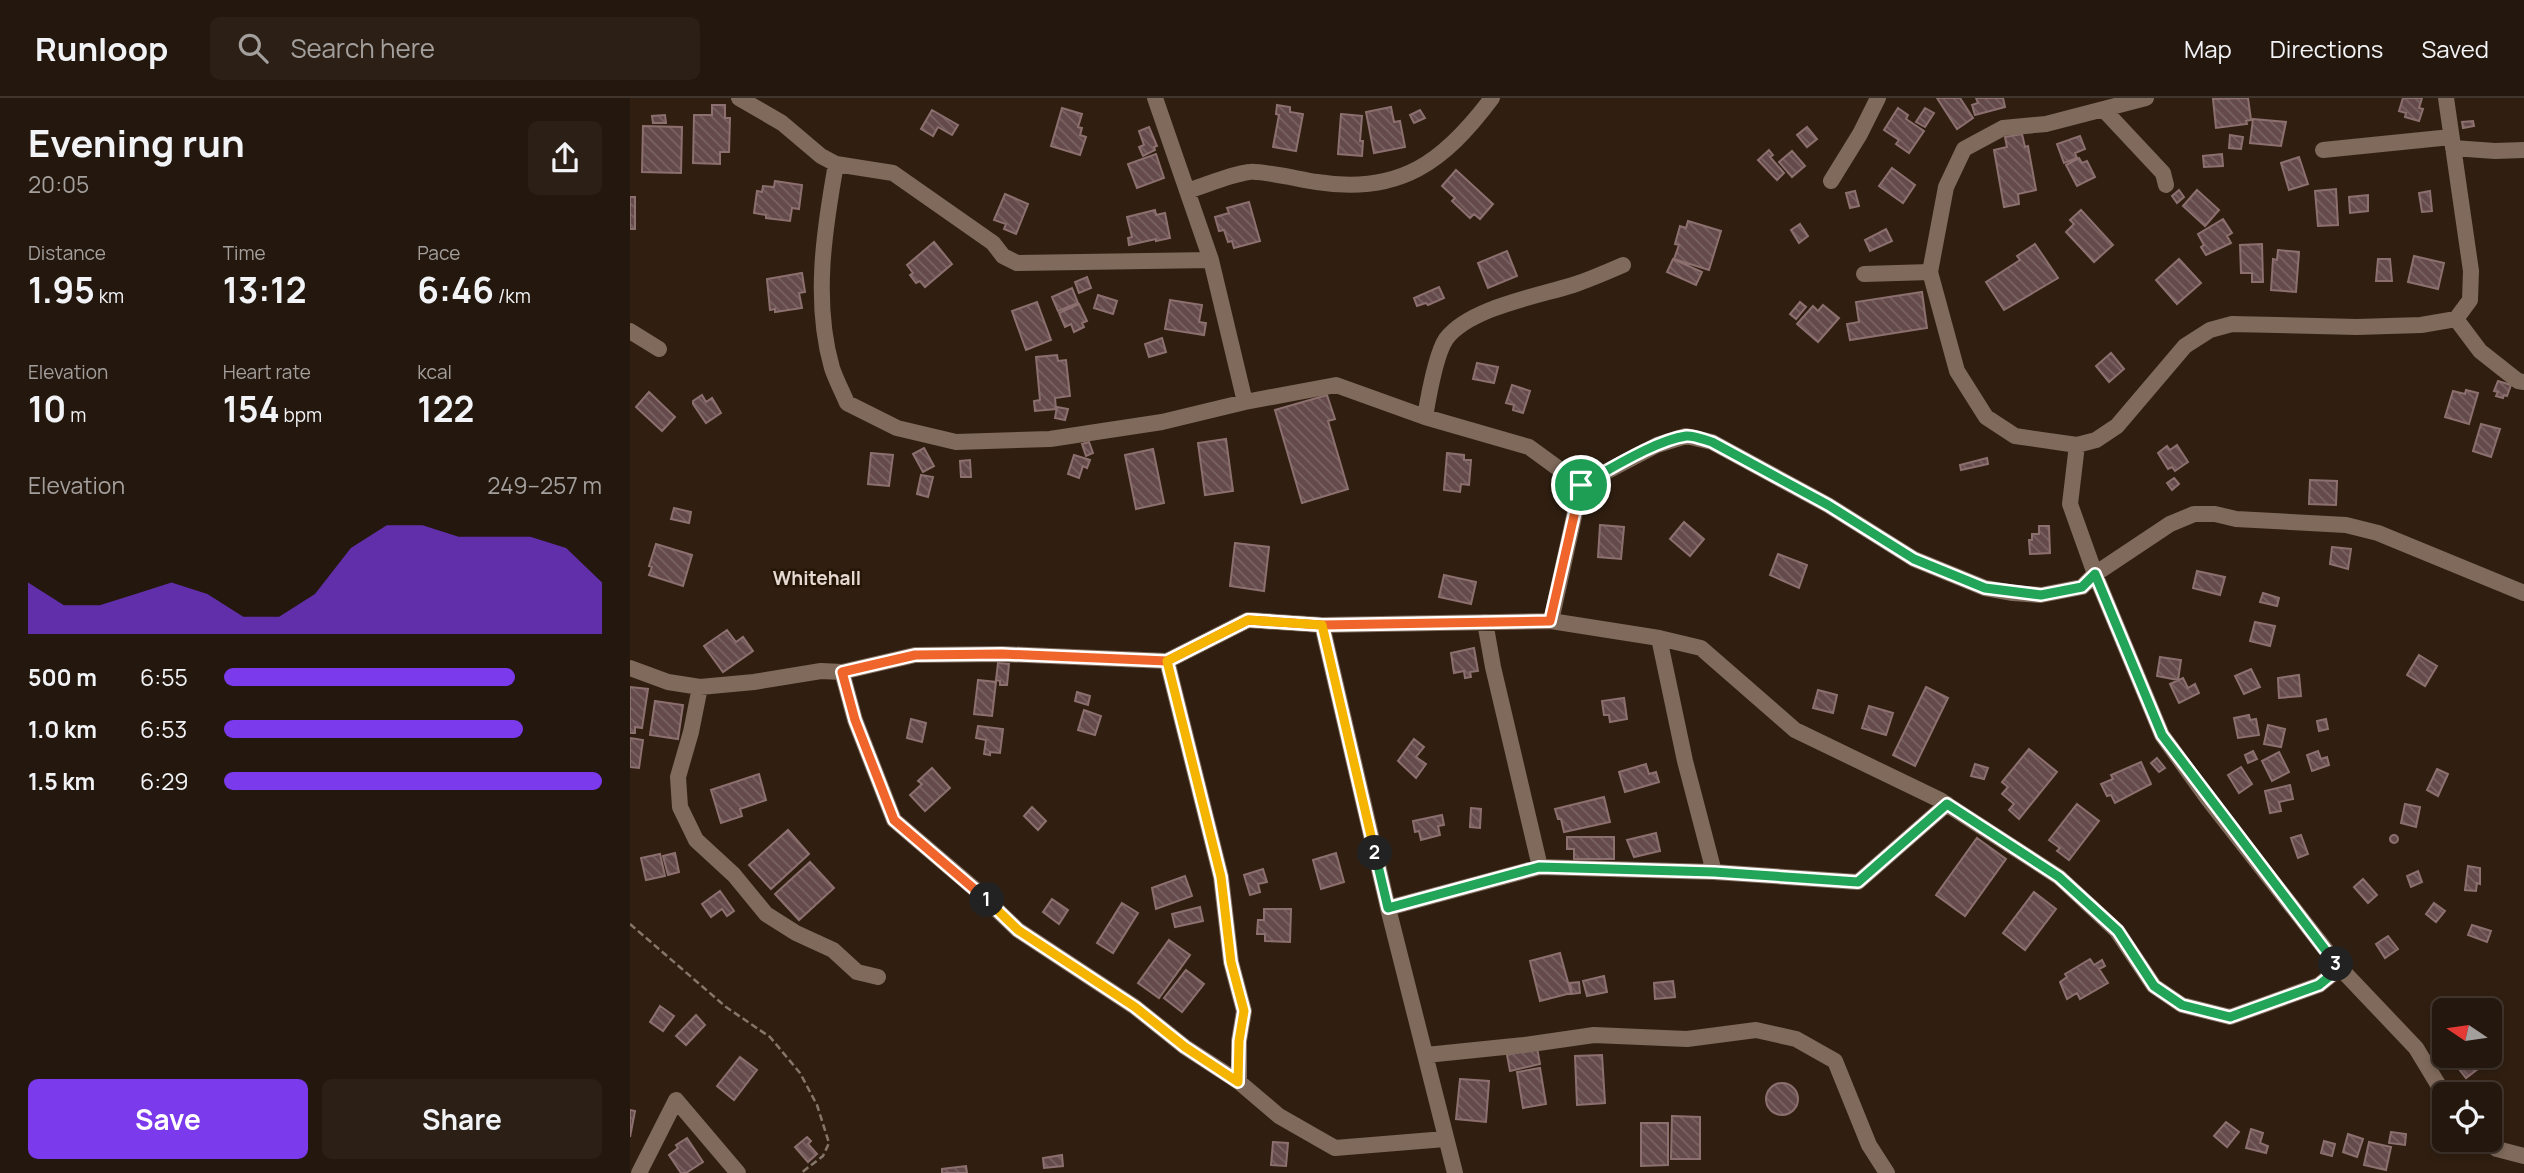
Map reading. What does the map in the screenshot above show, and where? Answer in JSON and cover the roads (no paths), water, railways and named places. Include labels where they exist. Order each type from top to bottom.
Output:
[{"type":"street","points":[[739,98],[782,122],[821,156],[836,164],[892,173],[993,243],[1003,256],[1017,263],[1211,260]]},
{"type":"street","points":[[1154,98],[1211,260],[1245,402]]},
{"type":"street","points":[[1187,191],[1251,171],[1332,184],[1378,184],[1409,175],[1439,158],[1492,98]]},
{"type":"street","points":[[1831,181],[1878,98]]},
{"type":"street","points":[[2146,98],[2046,124],[2003,128],[1964,149],[1945,187],[1930,272],[1957,371],[1986,417],[2015,436],[2077,445],[2096,440],[2117,426],[2185,346],[2210,330],[2232,324],[2344,327],[2421,325],[2456,319],[2470,300],[2471,271],[2446,98]]},
{"type":"street","points":[[2104,110],[2163,173],[2166,185]]},
{"type":"street","points":[[2323,150],[2452,142],[2495,151],[2524,150]]},
{"type":"street","points":[[836,164],[822,245],[823,315],[832,368],[847,403],[897,428],[956,442],[1050,439],[1161,422],[1245,402],[1336,385],[1425,417],[1530,447],[1581,485]]},
{"type":"street","points":[[1425,417],[1429,388],[1446,340],[1467,320],[1539,293],[1591,279],[1623,265]]},
{"type":"street","points":[[1864,274],[1930,272]]},
{"type":"street","points":[[2456,319],[2480,351],[2518,381],[2524,382]]},
{"type":"street","points":[[630,331],[659,349]]},
{"type":"street","points":[[1550,621],[1581,485],[1657,445],[1686,436],[1712,442],[1828,505],[1914,559],[1985,588],[2041,595],[2082,587],[2095,574],[2170,524],[2194,514],[2215,514],[2235,519],[2346,525],[2378,533],[2524,593]]},
{"type":"street","points":[[2077,445],[2070,504],[2095,574],[2162,735],[2340,968],[2416,1048],[2437,1082]]},
{"type":"street","points":[[630,668],[668,682],[700,687],[754,682],[821,671],[842,672],[915,655],[1002,654],[1167,661],[1248,620],[1322,625],[1550,621],[1659,638],[1701,648],[1795,730],[1947,804],[2059,877],[2118,931],[2154,986],[2182,1005],[2230,1017],[2319,985],[2340,968]]},
{"type":"street","points":[[1485,622],[1539,867]]},
{"type":"street","points":[[1322,625],[1388,908],[1455,1173]]},
{"type":"street","points":[[1659,638],[1685,761],[1714,872]]},
{"type":"street","points":[[1167,661],[1221,877],[1231,962],[1244,1011],[1239,1041],[1238,1082]]},
{"type":"street","points":[[842,672],[855,720],[894,820],[1018,930],[1135,1007],[1185,1047],[1238,1082],[1279,1116],[1335,1148],[1445,1139]]},
{"type":"street","points":[[700,687],[678,777],[680,807],[696,840],[734,875],[766,914],[796,933],[833,950],[857,972],[878,977]]},
{"type":"street","points":[[1388,908],[1539,867],[1714,872],[1858,882],[1947,804]]},
{"type":"street","points":[[1426,1055],[1594,1035],[1687,1039],[1756,1030],[1796,1039],[1835,1062],[1869,1145],[1887,1173]]},
{"type":"street","points":[[639,1173],[676,1100],[738,1173]]},
{"type":"street","points":[[2502,1150],[2524,1156]]},
{"type":"district","name":"Whitehall","points":[[817,578]]}]
